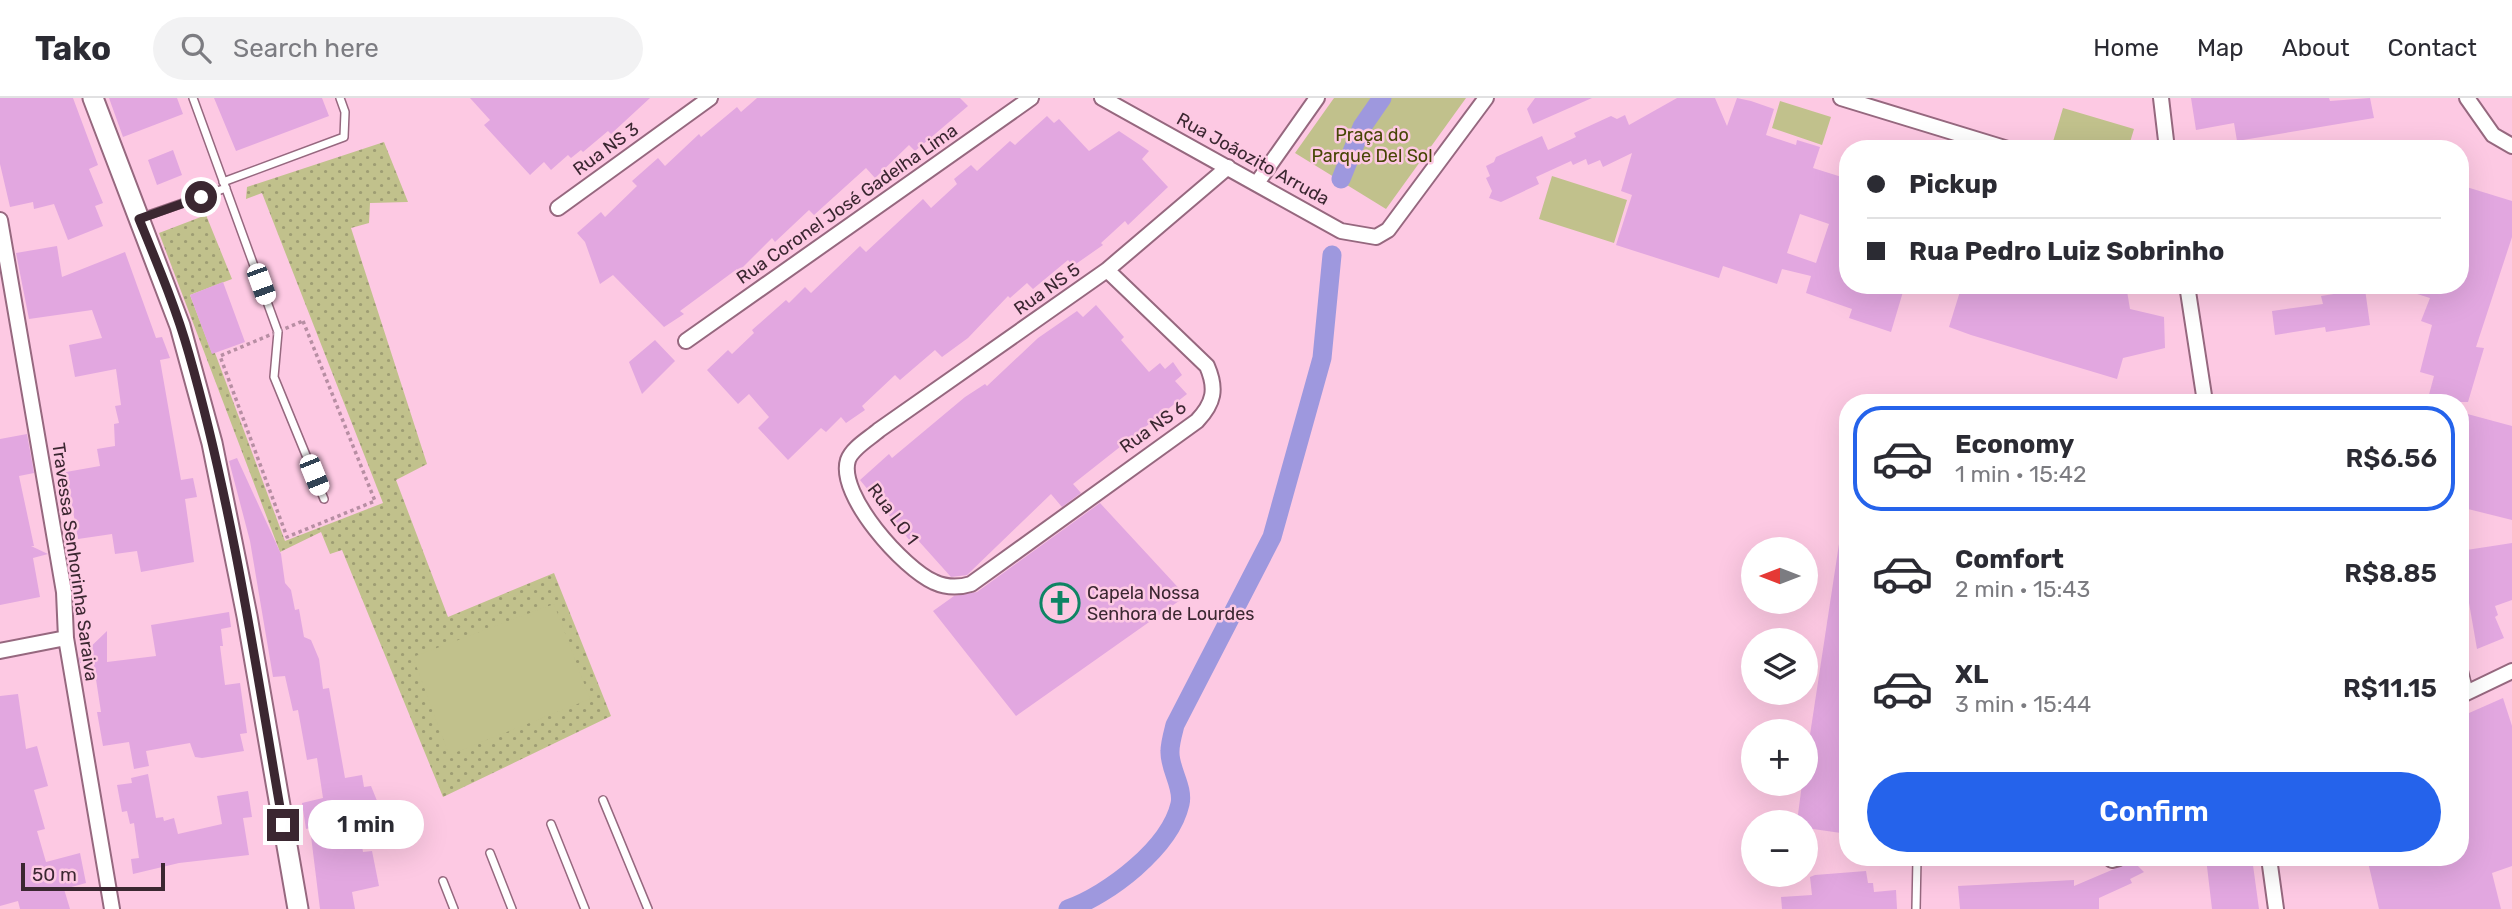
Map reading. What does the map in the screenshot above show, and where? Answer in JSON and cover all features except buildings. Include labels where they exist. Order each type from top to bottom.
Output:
[{"type":"street","points":[[93,98],[180,326],[212,443],[247,616],[298,909]]},
{"type":"street","name":"Rua NS 3","points":[[558,208],[710,98]]},
{"type":"street","name":"Rua Coronel José Gadelha Lima","points":[[686,341],[1031,98]]},
{"type":"street","name":"Rua Joãozito Arruda","points":[[1102,98],[1341,230],[1376,237],[1388,230],[1486,98]]},
{"type":"street","points":[[1257,183],[1317,98]]},
{"type":"street","points":[[1841,98],[1979,140]]},
{"type":"street","points":[[2161,98],[2166,140]]},
{"type":"street","points":[[2467,98],[2493,135],[2512,146]]},
{"type":"street","name":"Rua NS 5","points":[[879,430],[1107,270],[1228,167]]},
{"type":"street","name":"Travessa Senhorinha Saraiva","points":[[0,220],[64,592],[66,638],[112,909]]},
{"type":"street","name":"Rua NS 6","points":[[971,584],[1197,421],[1212,402],[1214,381],[1207,366],[1107,270]]},
{"type":"street","points":[[2188,294],[2204,394]]},
{"type":"street","name":"Rua LO 1","points":[[879,430],[849,457],[846,471],[853,495],[902,560],[939,584],[959,588],[971,584]]},
{"type":"street","points":[[0,651],[66,638]]},
{"type":"street","points":[[2469,692],[2512,671]]},
{"type":"street","points":[[2270,866],[2276,909]]},
{"type":"lane","points":[[192,98],[278,332],[274,377],[324,499]]},
{"type":"lane","points":[[139,219],[344,137],[345,112],[340,98]]},
{"type":"lane","points":[[603,800],[648,909]]},
{"type":"lane","points":[[551,824],[584,909]]},
{"type":"lane","points":[[490,853],[512,909]]},
{"type":"lane","points":[[1916,909],[1917,866]]},
{"type":"lane","points":[[443,881],[454,909]]},
{"type":"path","points":[[265,337],[220,356],[287,537],[375,501],[303,321],[292,326]]},
{"type":"green space","name":"Praça do Parque Del Sol","points":[[1334,98],[1466,98],[1386,209],[1295,153]]},
{"type":"green space","points":[[1780,101],[1831,117],[1822,145],[1772,128]]},
{"type":"green space","points":[[2063,108],[2134,129],[2131,140],[2053,140]]},
{"type":"green space","points":[[384,142],[408,202],[370,203],[369,223],[351,228],[427,464],[396,480],[448,617],[554,573],[611,716],[443,797],[342,550],[330,554],[321,532],[280,552],[159,233],[206,215],[232,279],[190,295],[212,353],[215,353],[285,541],[383,503],[262,193],[246,199],[247,187]]},
{"type":"green space","points":[[1552,176],[1627,200],[1614,243],[1539,219]]},
{"type":"green space","points":[[554,604],[590,699],[449,755],[413,657]]},
{"type":"waterway","points":[[1341,179],[1362,127],[1382,98]]},
{"type":"waterway","points":[[1068,909],[1101,893],[1135,868],[1151,853],[1174,821],[1181,798],[1170,758],[1175,725],[1272,537],[1322,358],[1332,255]]},
{"type":"place","name":"Capela Nossa Senhora de Lourdes","points":[[1060,603]]},
{"type":"route","points":[[201,197],[139,219],[180,326],[212,443],[244,599],[283,825]]}]
